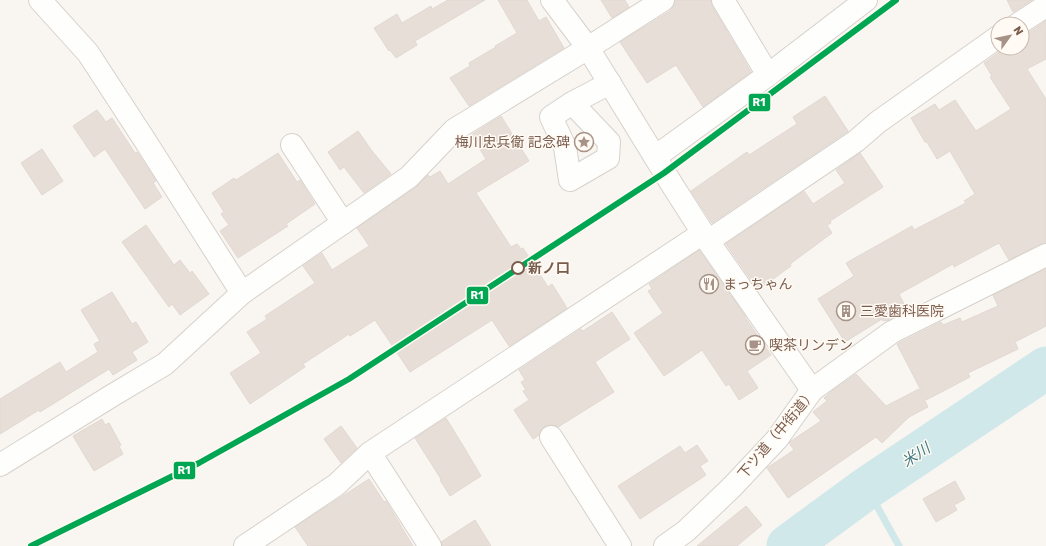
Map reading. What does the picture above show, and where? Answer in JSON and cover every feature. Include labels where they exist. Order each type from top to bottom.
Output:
[{"type":"street","points":[[40,0],[88,53],[242,293]]},
{"type":"street","points":[[552,0],[588,48],[705,237],[812,390]]},
{"type":"street","points":[[0,464],[166,364],[242,293],[409,176],[454,130],[663,0]]},
{"type":"street","points":[[723,0],[768,75]]},
{"type":"street","points":[[655,157],[768,75],[866,0]]},
{"type":"street","points":[[1030,16],[1046,6]]},
{"type":"street","points":[[246,546],[336,485],[370,453],[856,141],[878,122],[990,43]]},
{"type":"street","points":[[572,103],[610,83]]},
{"type":"street","points":[[292,145],[343,223]]},
{"type":"street","name":"下ツ道（中街道）","points":[[665,546],[686,532],[732,487],[777,439],[812,390],[892,332],[1046,255]]},
{"type":"street","points":[[551,437],[620,546]]},
{"type":"street","points":[[370,453],[430,546]]},
{"type":"building","points":[[448,0],[485,0],[415,41],[417,45],[396,58],[390,50],[389,51],[374,28],[397,14],[402,23],[431,6],[432,9]]},
{"type":"building","points":[[498,0],[527,0],[539,21],[546,17],[564,48],[469,106],[450,78],[470,66],[469,63],[517,33]]},
{"type":"building","points":[[601,0],[625,0],[629,7],[612,18]]},
{"type":"building","points":[[676,0],[711,0],[712,6],[751,72],[703,107],[676,65],[647,83],[620,42],[670,11]]},
{"type":"building","points":[[1007,0],[1032,0],[1013,12]]},
{"type":"building","points":[[1046,21],[1046,59],[1027,69],[1046,99],[1046,243],[1040,244],[1009,260],[999,243],[954,267],[953,264],[899,294],[907,310],[886,321],[883,321],[882,319],[845,342],[818,299],[854,276],[846,263],[912,226],[914,230],[966,203],[964,201],[975,194],[950,151],[937,159],[911,118],[935,104],[939,110],[955,100],[976,131],[1011,109],[990,77],[992,76],[984,63],[994,56],[1030,56],[1030,32]]},
{"type":"building","points":[[825,96],[848,131],[712,223],[691,191],[747,152],[749,155],[797,124],[793,117]]},
{"type":"building","points":[[97,110],[106,122],[112,118],[156,181],[153,183],[162,197],[145,209],[105,149],[94,157],[73,126]]},
{"type":"building","points":[[501,116],[529,161],[476,193],[511,247],[517,244],[521,249],[523,248],[548,287],[552,284],[567,308],[509,346],[492,320],[410,372],[375,320],[350,336],[349,334],[303,364],[305,367],[250,404],[230,373],[261,353],[247,332],[267,319],[265,316],[315,283],[303,266],[322,253],[332,270],[369,246],[357,228],[416,187],[428,175],[430,177],[440,171],[448,184],[486,159],[471,135]]},
{"type":"building","points":[[358,131],[391,174],[364,193],[344,167],[340,170],[328,152]]},
{"type":"building","points":[[42,149],[63,181],[42,195],[21,163]]},
{"type":"building","points":[[278,153],[297,182],[300,180],[315,204],[286,224],[288,226],[238,258],[220,231],[229,225],[221,214],[224,212],[212,193],[234,178],[236,180]]},
{"type":"building","points":[[860,153],[883,187],[830,221],[831,223],[827,225],[832,233],[758,290],[726,244],[804,191],[813,204],[845,183],[836,170]]},
{"type":"building","points":[[146,225],[174,265],[180,260],[190,273],[192,271],[209,294],[180,315],[172,304],[169,307],[122,242]]},
{"type":"building","points":[[699,250],[771,355],[747,371],[758,388],[739,400],[729,384],[726,386],[702,350],[664,376],[634,333],[663,313],[648,291],[652,289],[649,284]]},
{"type":"building","points":[[1046,269],[1046,326],[1015,342],[1018,349],[968,373],[970,377],[926,400],[897,344],[941,322],[943,325],[960,318],[962,322],[998,306],[993,295]]},
{"type":"building","points":[[112,292],[132,324],[136,322],[148,342],[132,352],[137,360],[113,375],[109,369],[40,412],[39,410],[0,434],[0,399],[60,362],[66,372],[98,352],[94,344],[100,341],[81,310]]},
{"type":"building","points":[[612,312],[630,339],[595,362],[614,392],[558,427],[551,425],[545,426],[540,431],[539,435],[533,439],[514,410],[529,400],[523,391],[526,390],[521,382],[525,380],[519,370],[581,329],[583,331]]},
{"type":"building","points":[[856,374],[886,406],[919,389],[928,407],[909,417],[882,443],[876,437],[788,498],[767,468],[794,450],[789,443],[821,421],[813,412],[827,401],[824,398]]},
{"type":"building","points":[[446,418],[481,476],[450,496],[415,438]]},
{"type":"building","points":[[102,419],[105,425],[109,423],[121,445],[119,446],[123,454],[94,471],[73,436]]},
{"type":"building","points":[[341,426],[357,448],[341,463],[324,439]]},
{"type":"building","points":[[697,445],[708,461],[700,466],[706,475],[640,519],[618,486],[680,446],[685,453]]},
{"type":"building","points":[[369,479],[384,502],[386,501],[413,546],[308,546],[295,527]]},
{"type":"building","points":[[955,481],[965,499],[954,505],[957,510],[936,522],[923,499]]},
{"type":"building","points":[[746,506],[762,525],[737,546],[697,546]]},
{"type":"building","points":[[475,520],[491,546],[442,546],[441,542]]},
{"type":"waterway","name":"米川","points":[[788,546],[867,488],[1046,368]]},
{"type":"waterway","points":[[867,488],[899,546]]},
{"type":"transit line","name":"R1","points":[[31,546],[199,463],[349,379],[664,173],[896,0]]},
{"type":"place","name":"梅川忠兵衛 記念碑","points":[[584,142]]},
{"type":"place","name":"新ノ口","points":[[518,268]]},
{"type":"place","name":"まっちゃん","points":[[709,284]]},
{"type":"place","name":"三愛歯科医院","points":[[846,311]]},
{"type":"place","name":"喫茶リンデン","points":[[755,345]]}]
